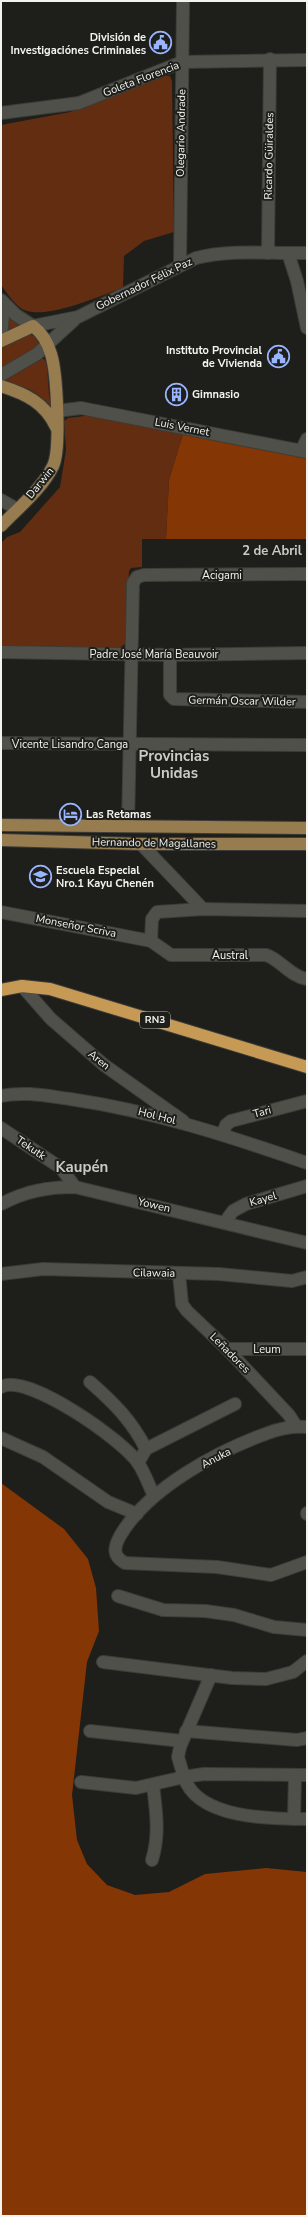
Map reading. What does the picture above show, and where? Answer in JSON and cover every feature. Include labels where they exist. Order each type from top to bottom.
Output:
[{"type":"highway","name":"RN3","points":[[1,990],[22,986],[36,986],[57,991],[307,1067]]},
{"type":"main road","name":"Gobernador Félix Paz","points":[[1,341],[33,326]]},
{"type":"main road","name":"Darwin","points":[[1,526],[41,484],[53,467],[58,450],[53,363],[48,345],[39,331],[33,326]]},
{"type":"main road","points":[[1,386],[37,402],[52,417],[58,430]]},
{"type":"main road","name":"Hernando de Magallanes","points":[[1,825],[307,828]]},
{"type":"main road","name":"Hernando de Magallanes","points":[[1,840],[141,844],[307,844]]},
{"type":"street","name":"Olegario Andrade","points":[[180,265],[183,1]]},
{"type":"street","name":"Goleta Florencia","points":[[1,113],[79,103],[182,62],[270,59],[307,60]]},
{"type":"street","name":"Ricardo Güiraldes","points":[[268,254],[270,59]]},
{"type":"street","points":[[288,253],[302,283],[307,328]]},
{"type":"street","name":"Gobernador Félix Paz","points":[[33,326],[78,317],[180,265],[214,254],[307,253]]},
{"type":"street","points":[[1,301],[16,315],[33,326]]},
{"type":"street","points":[[1,301],[3,316],[1,335]]},
{"type":"street","name":"Gobernador Félix Paz","points":[[1,375],[28,360],[48,345],[78,317]]},
{"type":"street","name":"Luis Vernet","points":[[56,411],[81,408],[304,451]]},
{"type":"street","points":[[304,451],[307,439]]},
{"type":"street","points":[[1,500],[17,509]]},
{"type":"street","name":"Acigami","points":[[132,653],[133,583],[136,577],[144,575],[307,574]]},
{"type":"street","name":"Padre José María Beauvoir","points":[[1,652],[132,653],[170,655],[307,653]]},
{"type":"street","points":[[128,826],[132,653]]},
{"type":"street","name":"Germán Oscar Wilder","points":[[170,655],[170,695],[174,699],[307,702]]},
{"type":"street","name":"Vicente Lisandro Canga","points":[[1,743],[307,745]]},
{"type":"street","points":[[141,844],[203,909]]},
{"type":"street","points":[[151,941],[152,919],[157,912],[203,909],[307,911]]},
{"type":"street","name":"Monseñor Scriva","points":[[1,912],[151,941]]},
{"type":"street","name":"Austral","points":[[151,941],[171,955],[266,955],[274,958],[296,975],[307,979]]},
{"type":"street","name":"Aren","points":[[22,986],[51,1020],[104,1065],[186,1124]]},
{"type":"street","name":"Hol Hol","points":[[1,1096],[29,1093],[104,1104],[223,1133],[307,1163]]},
{"type":"street","name":"Tari","points":[[223,1133],[226,1126],[231,1122],[307,1101]]},
{"type":"street","name":"Tekutk","points":[[1,1128],[61,1168],[75,1187]]},
{"type":"street","name":"Kayel","points":[[225,1222],[234,1211],[246,1204],[307,1186]]},
{"type":"street","name":"Yowen","points":[[1,1204],[31,1191],[52,1187],[75,1187],[307,1243]]},
{"type":"street","name":"Cilawaia","points":[[1,1274],[43,1269],[219,1274],[292,1281],[307,1278]]},
{"type":"street","name":"Leñadores","points":[[179,1274],[182,1304],[187,1311],[227,1349],[301,1426]]},
{"type":"street","name":"Leum","points":[[227,1349],[307,1349]]},
{"type":"street","points":[[90,1382],[120,1408],[146,1449]]},
{"type":"street","points":[[1,1387],[5,1385],[22,1387],[64,1404],[104,1432],[138,1463],[154,1496]]},
{"type":"street","points":[[138,1463],[146,1449],[235,1404]]},
{"type":"street","name":"Anuka","points":[[301,1426],[268,1433],[225,1452],[199,1466],[154,1496],[136,1514],[116,1544],[115,1552],[118,1559],[125,1563],[217,1567],[271,1575],[307,1562]]},
{"type":"street","points":[[1,1438],[43,1457],[108,1502],[136,1514]]},
{"type":"street","points":[[118,1596],[162,1610],[205,1611],[234,1615],[274,1627],[307,1630]]},
{"type":"street","points":[[103,1662],[211,1675],[266,1679],[293,1672],[307,1661]]},
{"type":"street","points":[[211,1675],[184,1736],[178,1757],[190,1791],[199,1799],[218,1808],[266,1818],[307,1819]]},
{"type":"street","points":[[90,1731],[297,1740],[307,1738]]},
{"type":"street","points":[[81,1782],[136,1788],[204,1774],[301,1775],[294,1819]]},
{"type":"street","points":[[152,1860],[157,1844],[158,1825],[153,1785]]},
{"type":"shaded area","points":[[163,76],[170,76],[172,81],[174,232],[144,241],[124,256],[123,288],[62,309],[37,312],[27,311],[19,307],[1,285],[1,125],[70,112]]},
{"type":"shaded area","points":[[4,307],[23,323],[5,333]]},
{"type":"shaded area","points":[[27,334],[36,338],[39,347],[1,369],[1,348]]},
{"type":"shaded area","points":[[44,359],[47,363],[49,395],[52,410],[42,398],[30,390],[2,382]]},
{"type":"shaded area","points":[[92,415],[183,434],[169,480],[166,539],[142,539],[142,567],[131,568],[129,571],[125,644],[119,648],[1,648],[1,543],[7,537],[20,532],[60,487],[66,450],[64,421],[68,418]]},
{"type":"shaded area","points":[[183,434],[307,457],[307,539],[166,539],[169,480]]},
{"type":"shaded area","points":[[1,1483],[64,1529],[88,1559],[96,1588],[99,1631],[87,1662],[72,1795],[77,1840],[87,1864],[107,1885],[135,1895],[169,1892],[205,1874],[266,1868],[307,1872],[307,2216],[1,2216]]},
{"type":"place","name":"División de Investigaciónes Criminales","points":[[161,43]]},
{"type":"place","name":"Instituto Provincial de Vivienda","points":[[278,356]]},
{"type":"place","name":"Gimnasio","points":[[176,394]]},
{"type":"place","name":"Las Retamas","points":[[71,814]]},
{"type":"place","name":"Escuela Especial Nro.1 Kayu Chenén","points":[[41,876]]},
{"type":"district","name":"2 de Abril","points":[[272,551]]},
{"type":"district","name":"Provincias Unidas","points":[[174,764]]},
{"type":"district","name":"Kaupén","points":[[82,1167]]}]
